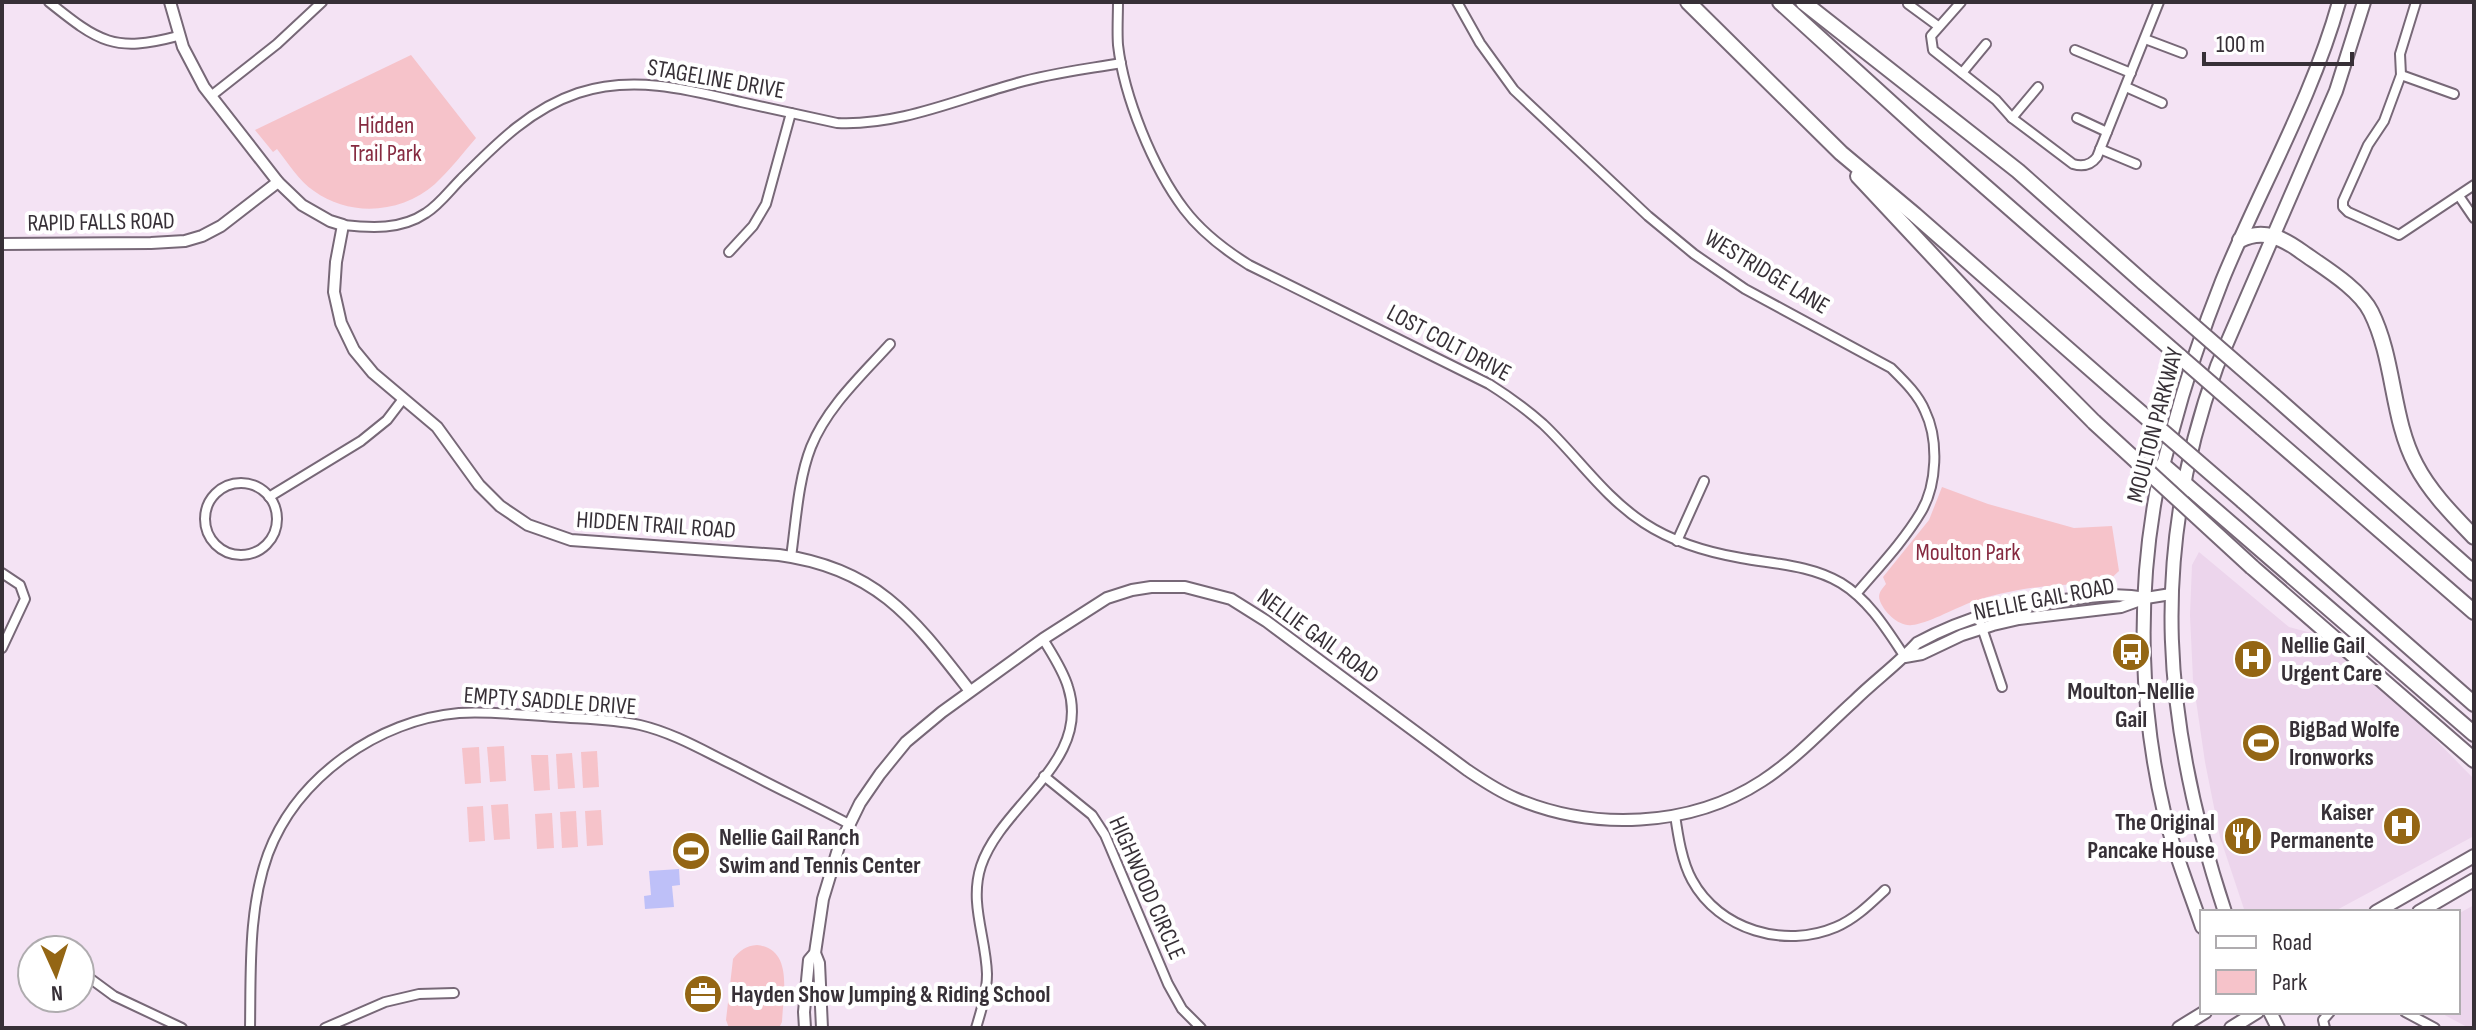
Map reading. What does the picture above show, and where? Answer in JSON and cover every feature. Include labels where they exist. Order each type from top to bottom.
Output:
[{"type":"highway","points":[[1688,2],[1841,153],[2474,704]]},
{"type":"highway","points":[[1780,2],[1924,133],[2474,612]]},
{"type":"highway","points":[[1803,2],[2018,171],[2474,573]]},
{"type":"highway","points":[[1841,153],[1864,184],[2094,422],[2252,567],[2474,760]]},
{"type":"highway","points":[[2240,240],[2256,233],[2273,236],[2292,245],[2344,282],[2371,310],[2416,465],[2440,499],[2474,537]]},
{"type":"highway","points":[[2163,465],[2474,734]]},
{"type":"main road","name":"MOULTON PARKWAY","points":[[2200,921],[2173,844],[2150,736],[2143,643],[2156,492],[2180,402],[2207,320],[2306,92],[2339,2]]},
{"type":"main road","name":"MOULTON PARKWAY","points":[[2224,910],[2197,817],[2180,733],[2174,679],[2171,594],[2184,482],[2192,443],[2212,379],[2336,91],[2364,2]]},
{"type":"main road","points":[[2380,910],[2474,856]]},
{"type":"main road","points":[[2422,910],[2474,880]]},
{"type":"main road","points":[[2179,1028],[2202,1014]]},
{"type":"main road","points":[[2231,1028],[2245,1020]]},
{"type":"street","points":[[49,2],[82,29],[112,43],[144,44],[178,36]]},
{"type":"street","points":[[170,2],[178,36],[191,66],[211,96],[278,182],[302,205],[343,225]]},
{"type":"street","points":[[211,96],[277,44],[322,2]]},
{"type":"street","name":"LOST COLT DRIVE","points":[[1118,2],[1121,63],[1138,122],[1169,187],[1186,211],[1224,249],[1249,265],[1489,384],[1543,425],[1623,508],[1649,526],[1677,541],[1717,554],[1796,566],[1820,572],[1842,583],[1885,627],[1905,657]]},
{"type":"street","name":"WESTRIDGE LANE","points":[[1457,2],[1480,43],[1514,90],[1660,225],[1694,254],[1745,289],[1891,368],[1909,386],[1926,411],[1934,459],[1932,481],[1922,510],[1856,594]]},
{"type":"street","points":[[1961,2],[1931,36],[1933,50],[1996,100],[2012,118],[2073,164],[2086,165],[2093,162],[2100,149],[2159,2]]},
{"type":"street","points":[[2416,2],[2400,54],[2401,75],[2384,121],[2368,145],[2343,207],[2399,235],[2474,185]]},
{"type":"street","points":[[1908,4],[1938,26]]},
{"type":"street","points":[[2145,39],[2182,53]]},
{"type":"street","points":[[1962,73],[1986,44]]},
{"type":"street","points":[[2075,50],[2131,73]]},
{"type":"street","name":"STAGELINE DRIVE","points":[[343,225],[381,228],[426,214],[524,120],[578,93],[618,85],[659,85],[837,123],[860,124],[891,121],[1022,81],[1121,63]]},
{"type":"street","points":[[2401,75],[2454,94]]},
{"type":"street","points":[[2012,118],[2038,87]]},
{"type":"street","points":[[2126,87],[2162,103]]},
{"type":"street","points":[[729,252],[753,226],[766,204],[791,113]]},
{"type":"street","points":[[2077,118],[2107,132]]},
{"type":"street","points":[[2100,149],[2136,164]]},
{"type":"street","name":"RAPID FALLS ROAD","points":[[2,244],[185,241],[221,226],[278,182]]},
{"type":"street","points":[[2459,196],[2474,218]]},
{"type":"street","name":"HIDDEN TRAIL ROAD","points":[[343,225],[334,292],[341,323],[362,362],[437,427],[488,495],[512,515],[541,531],[571,540],[791,557],[841,571],[896,605],[929,639],[970,691]]},
{"type":"street","points":[[791,557],[805,465],[821,426],[842,397],[890,344]]},
{"type":"street","points":[[269,497],[361,441],[387,420],[403,399]]},
{"type":"street","points":[[1677,541],[1704,481]]},
{"type":"street","points":[[245,483],[259,488],[269,497],[276,509],[276,523],[272,537],[263,547],[250,553],[236,554],[223,550],[212,541],[206,528],[205,514],[209,501],[219,490],[231,484],[245,483]]},
{"type":"street","points":[[2,573],[24,591],[22,608],[2,648]]},
{"type":"street","name":"NELLIE GAIL ROAD","points":[[822,1028],[819,963],[815,953],[818,925],[831,869],[849,824],[880,774],[906,742],[970,691],[1093,605],[1132,590],[1170,586],[1231,599],[1266,621],[1467,770],[1514,798],[1588,818],[1629,820],[1675,815],[1738,795],[1800,753],[1869,686],[1926,638],[1978,616],[2039,602],[2122,594],[2146,598]]},
{"type":"street","name":"NELLIE GAIL ROAD","points":[[1905,657],[1922,654],[1983,628],[2019,619],[2121,607],[2146,598],[2171,594]]},
{"type":"street","points":[[1978,616],[2002,687]]},
{"type":"street","points":[[976,1028],[987,976],[976,908],[976,886],[981,866],[1004,825],[1058,760],[1070,726],[1070,691],[1043,639]]},
{"type":"street","name":"EMPTY SADDLE DRIVE","points":[[250,1028],[255,906],[269,851],[293,809],[311,786],[359,747],[396,728],[459,713],[498,713],[640,725],[677,738],[849,824]]},
{"type":"street","name":"HIGHWOOD CIRCLE","points":[[1044,776],[1092,815],[1105,835],[1168,984],[1182,1009],[1201,1028]]},
{"type":"street","points":[[1675,815],[1691,879],[1713,907],[1750,930],[1795,937],[1817,934],[1849,920],[1885,890]]},
{"type":"street","name":"NELLIE GAIL ROAD","points":[[805,1028],[809,960],[815,953]]},
{"type":"street","points":[[96,983],[114,996],[182,1028]]},
{"type":"street","points":[[325,1028],[385,1002],[419,994],[454,993]]},
{"type":"street","points":[[2409,1014],[2435,1028]]},
{"type":"shaded area","points":[[2199,552],[2289,627],[2315,634],[2423,727],[2474,779],[2474,836],[2337,910],[2244,910],[2220,837],[2205,762],[2193,680],[2190,615],[2192,565]]},
{"type":"shaded area","points":[[2474,905],[2474,1028],[2443,1014],[2460,1014],[2460,913]]},
{"type":"green space","name":"Hidden Trail Park","points":[[411,55],[476,138],[435,184],[422,194],[391,206],[359,208],[343,205],[303,182],[277,149],[273,152],[255,130]]},
{"type":"green space","name":"Moulton Park","points":[[1942,487],[1988,504],[2074,528],[2112,526],[2119,571],[2103,586],[2053,585],[2018,590],[1969,603],[1918,624],[1902,624],[1888,614],[1880,601],[1886,584],[1883,577],[1929,520]]},
{"type":"green space","points":[[504,746],[506,781],[490,782],[487,747]]},
{"type":"green space","points":[[479,747],[481,783],[465,784],[462,748]]},
{"type":"green space","points":[[597,751],[599,787],[583,788],[581,752]]},
{"type":"green space","points":[[572,753],[575,788],[558,789],[556,754]]},
{"type":"green space","points":[[531,755],[548,755],[550,790],[534,791]]},
{"type":"green space","points":[[508,804],[510,839],[494,840],[491,805]]},
{"type":"green space","points":[[483,806],[485,841],[469,842],[467,807]]},
{"type":"green space","points":[[601,810],[603,845],[587,846],[585,811]]},
{"type":"green space","points":[[576,811],[578,847],[562,848],[560,812]]},
{"type":"green space","points":[[552,813],[554,848],[537,849],[535,814]]},
{"type":"green space","points":[[757,945],[769,948],[781,964],[784,975],[782,1022],[779,1028],[729,1028],[726,1020],[733,959],[744,949]]},
{"type":"water","points":[[679,869],[680,885],[672,886],[674,907],[645,909],[644,896],[651,895],[649,871]]},
{"type":"place","name":"Moulton-Nellie Gail","points":[[2131,652]]},
{"type":"place","name":"Nellie Gail Urgent Care","points":[[2253,659]]},
{"type":"place","name":"BigBad Wolfe Ironworks","points":[[2261,743]]},
{"type":"place","name":"Kaiser Permanente","points":[[2402,826]]},
{"type":"place","name":"The Original Pancake House","points":[[2243,836]]},
{"type":"place","name":"Nellie Gail Ranch Swim and Tennis Center","points":[[691,851]]},
{"type":"place","name":"Hayden Show Jumping & Riding School","points":[[703,994]]}]
